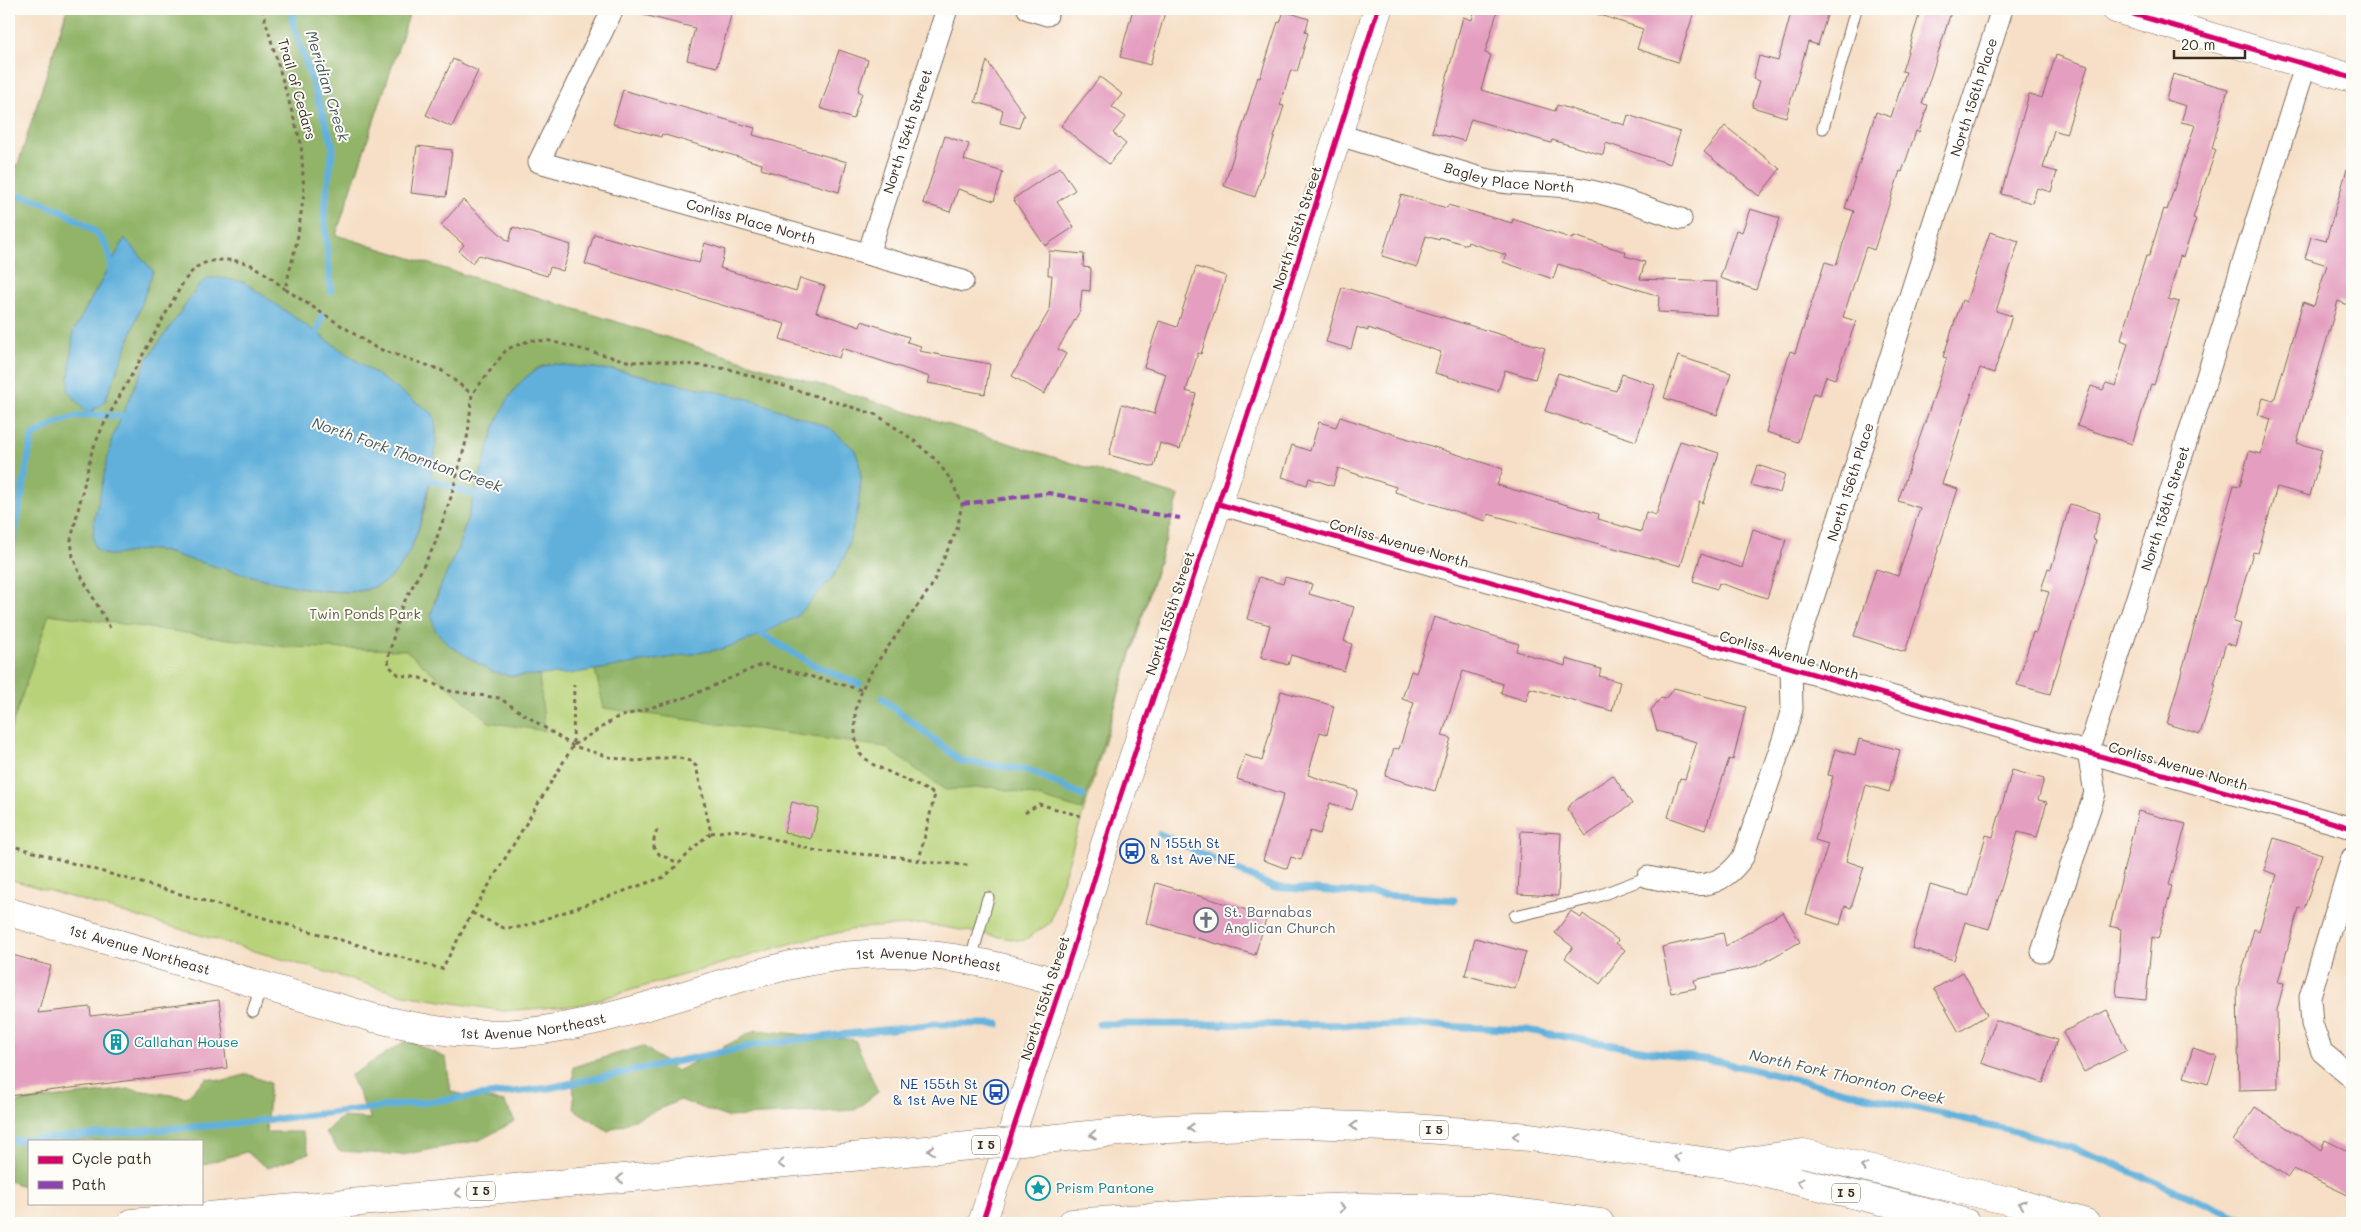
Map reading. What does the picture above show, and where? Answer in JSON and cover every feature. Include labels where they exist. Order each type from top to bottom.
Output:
[{"type":"main road","name":"North 155th Street","points":[[982,1223],[1062,984],[1111,824],[1219,504],[1378,9]]},
{"type":"main road","points":[[2127,10],[2352,78]]},
{"type":"main road","name":"1st Avenue Northeast","points":[[9,912],[261,986],[422,1029],[466,1034],[499,1034],[540,1030],[582,1022],[804,962],[844,956],[918,954],[971,959],[1062,984]]},
{"type":"main road","name":"I 5","points":[[132,1223],[1141,1130],[1305,1124],[1413,1128],[1530,1137],[1725,1164],[1936,1214],[1966,1223]]},
{"type":"main road","points":[[1725,1164],[1803,1153],[2014,1202],[2086,1223]]},
{"type":"main road","points":[[1072,1223],[1119,1218],[1243,1211],[1357,1207],[1490,1209],[1600,1223]]},
{"type":"street","name":"Corliss Place North","points":[[613,9],[539,162],[963,281]]},
{"type":"street","name":"North 154th Street","points":[[868,254],[947,9]]},
{"type":"street","name":"North 156th Place","points":[[1648,877],[1703,886],[1720,879],[1735,868],[1743,857],[1792,710],[1791,667],[2002,9]]},
{"type":"street","name":"North 158th Street","points":[[2042,952],[2095,793],[2088,752],[2306,64]]},
{"type":"street","name":"Bagley Place North","points":[[1339,135],[1508,185],[1561,186],[1584,189],[1681,219]]},
{"type":"street","name":"Corliss Avenue North","points":[[1219,504],[2352,828]]},
{"type":"street","points":[[2352,858],[2310,997],[2312,1024],[2322,1052],[2352,1077]]},
{"type":"lane","points":[[1823,128],[1856,9]]},
{"type":"lane","points":[[1515,916],[1593,898],[1648,877]]},
{"type":"lane","points":[[971,959],[988,898]]},
{"type":"lane","points":[[253,1012],[261,986]]},
{"type":"path","points":[[110,628],[79,572],[73,557],[71,540],[92,451],[110,409],[184,281],[197,266],[219,260],[235,261],[256,267],[285,289],[376,348],[441,370],[472,394]]},
{"type":"path","points":[[711,833],[694,763],[676,757],[624,760],[573,746],[499,698],[450,691],[420,678],[399,674],[389,666],[388,659],[400,610],[434,546],[451,497],[468,434],[472,394],[506,349],[531,340],[550,342],[631,362],[660,361],[729,369],[877,415],[912,439],[937,461],[951,480],[962,504],[958,529],[931,587],[878,661],[862,690],[854,710],[854,725],[860,754],[872,764],[935,794],[918,860]]},
{"type":"path","points":[[9,845],[442,969],[472,913],[573,746],[616,718],[690,696],[764,664],[862,690]]},
{"type":"path","points":[[573,746],[574,685]]},
{"type":"path","points":[[1026,814],[1039,804],[1084,817]]},
{"type":"path","points":[[657,830],[654,848],[660,855],[678,863]]},
{"type":"path","points":[[472,913],[504,928],[522,927],[664,877],[697,843],[711,833],[735,830],[817,851],[900,857],[968,865]]},
{"type":"green space","name":"Twin Ponds Park","points":[[67,9],[411,9],[336,235],[1179,496],[1050,923],[1023,941],[926,924],[860,928],[800,941],[580,1005],[504,1011],[404,995],[9,879],[9,163],[18,165]]},
{"type":"green space","points":[[67,9],[411,9],[336,235],[1179,496],[1082,810],[1031,795],[992,787],[945,790],[885,747],[604,708],[595,670],[752,638],[796,617],[833,577],[845,556],[858,508],[861,479],[859,461],[854,449],[749,400],[623,371],[553,364],[539,367],[525,378],[511,394],[495,426],[459,546],[434,601],[511,676],[539,675],[545,731],[489,722],[406,650],[287,647],[49,614],[9,735],[9,163],[18,165]],"holes":[[[125,239],[153,271],[104,403],[88,413],[73,332]],[[436,430],[427,500],[420,526],[410,549],[397,569],[381,584],[360,591],[325,591],[268,580],[156,550],[103,554],[94,521],[104,482]]]},
{"type":"green space","points":[[756,1030],[855,1040],[878,1092],[855,1110],[727,1117],[680,1100],[608,1131],[574,1109],[573,1067],[643,1046],[677,1071]]},
{"type":"green space","points":[[407,1040],[446,1058],[451,1092],[504,1102],[515,1121],[480,1140],[402,1155],[339,1151],[325,1132],[341,1117],[371,1119],[350,1076]]},
{"type":"green space","points":[[247,1074],[270,1083],[266,1132],[302,1132],[309,1153],[268,1168],[246,1152],[202,1165],[202,1140],[28,1140],[28,1188],[9,1181],[9,1103],[129,1089],[186,1097],[207,1078],[224,1081]]},
{"type":"water","points":[[125,238],[153,271],[104,403],[88,413],[68,391],[73,332]]},
{"type":"water","points":[[209,278],[244,282],[433,414],[436,436],[434,462],[417,533],[402,564],[395,573],[377,586],[359,591],[311,589],[256,577],[167,552],[144,550],[110,555],[103,554],[95,548],[93,539],[94,521],[112,438],[146,361],[200,284]]},
{"type":"water","points":[[553,364],[622,371],[749,399],[830,428],[854,449],[859,461],[861,479],[858,508],[845,556],[833,577],[796,617],[752,639],[722,649],[570,674],[511,676],[493,672],[450,646],[435,630],[431,614],[441,585],[459,546],[495,426],[504,406],[516,387],[532,372]]},
{"type":"building","points":[[645,9],[718,9],[732,12],[717,67],[687,60],[695,28],[644,15]]},
{"type":"building","points":[[1133,9],[1166,9],[1150,65],[1120,57]]},
{"type":"building","points":[[1475,9],[1498,9],[1485,53],[1491,55],[1481,90],[1555,111],[1557,105],[1625,125],[1628,115],[1680,132],[1670,164],[1606,143],[1603,155],[1552,140],[1551,143],[1471,119],[1464,141],[1432,132],[1463,17],[1472,20]]},
{"type":"building","points":[[1594,9],[1695,9],[1678,62],[1637,49],[1643,29],[1594,13]]},
{"type":"building","points":[[1792,9],[1829,9],[1818,45],[1808,42],[1786,117],[1752,107],[1760,81],[1753,79],[1759,56],[1778,61]]},
{"type":"building","points":[[1921,9],[1952,9],[1922,104],[1928,105],[1919,132],[1916,131],[1902,172],[1900,171],[1874,250],[1866,247],[1843,317],[1856,321],[1835,379],[1826,376],[1820,395],[1813,393],[1798,442],[1766,432],[1790,351],[1795,353],[1825,262],[1836,265],[1854,211],[1845,208],[1876,112],[1891,117],[1906,72],[1902,71]]},
{"type":"building","points":[[1284,11],[1309,19],[1305,32],[1308,33],[1297,72],[1291,70],[1280,105],[1284,106],[1255,197],[1224,186],[1258,77],[1260,78],[1278,22],[1280,23]]},
{"type":"building","points":[[839,50],[868,60],[858,91],[862,93],[853,119],[820,108]]},
{"type":"building","points":[[2056,55],[2088,66],[2066,134],[2054,130],[2043,168],[2057,172],[2051,192],[2037,188],[2032,203],[2001,194],[2029,94],[2042,98]]},
{"type":"building","points":[[453,59],[478,71],[452,127],[426,115]]},
{"type":"building","points":[[987,61],[1025,116],[1023,116],[1019,128],[1000,123],[1003,110],[975,102]]},
{"type":"building","points":[[2173,74],[2228,89],[2212,148],[2216,150],[2193,218],[2196,219],[2183,257],[2180,256],[2168,299],[2179,302],[2154,385],[2151,384],[2132,444],[2077,426],[2091,386],[2103,390],[2106,383],[2116,386],[2128,343],[2121,340],[2126,321],[2146,256],[2149,256],[2164,209],[2167,210],[2195,125],[2181,122],[2186,106],[2166,100]]},
{"type":"building","points":[[1100,77],[1122,94],[1112,107],[1126,117],[1113,133],[1126,144],[1109,164],[1061,126]]},
{"type":"building","points":[[623,90],[755,128],[753,135],[847,162],[839,192],[761,169],[762,164],[662,134],[661,137],[613,124]]},
{"type":"building","points":[[1725,126],[1780,169],[1759,196],[1704,152]]},
{"type":"building","points":[[945,136],[969,144],[964,160],[1003,172],[994,201],[958,189],[950,212],[923,203]]},
{"type":"building","points":[[417,146],[452,150],[446,197],[411,193]]},
{"type":"building","points":[[1060,167],[1075,190],[1057,202],[1074,227],[1045,246],[1013,199]]},
{"type":"building","points":[[2347,169],[2352,170],[2352,291],[2348,305],[2338,301],[2297,443],[2322,450],[2310,496],[2277,487],[2258,553],[2253,552],[2233,622],[2241,624],[2235,646],[2226,643],[2214,684],[2216,684],[2200,734],[2167,724],[2234,485],[2240,486],[2249,451],[2261,454],[2271,419],[2258,415],[2263,398],[2274,401],[2303,302],[2314,306],[2327,265],[2305,258],[2311,237],[2326,241]]},
{"type":"building","points":[[1401,195],[1447,208],[1448,205],[1512,223],[1513,219],[1573,239],[1574,236],[1626,252],[1625,256],[1645,262],[1640,279],[1717,282],[1716,315],[1658,312],[1659,296],[1558,264],[1553,279],[1503,262],[1506,255],[1468,242],[1467,245],[1440,237],[1439,240],[1426,236],[1417,267],[1382,256]]},
{"type":"building","points":[[463,200],[509,242],[513,227],[571,245],[563,271],[550,267],[547,276],[479,255],[472,263],[459,251],[464,245],[441,225]]},
{"type":"building","points":[[1750,209],[1780,218],[1756,290],[1720,278],[1736,230],[1742,232]]},
{"type":"building","points":[[1990,232],[2019,241],[1996,311],[2012,316],[1994,373],[1980,368],[1942,484],[1958,489],[1905,652],[1854,636],[1876,569],[1898,576],[1920,508],[1898,501],[1947,358],[1943,357],[1962,300],[1966,302]]},
{"type":"building","points":[[594,234],[699,263],[705,243],[725,250],[720,268],[796,291],[800,278],[825,286],[816,312],[860,327],[862,321],[909,337],[907,342],[921,346],[919,351],[990,364],[985,394],[928,383],[930,377],[842,348],[839,358],[780,339],[785,324],[585,264]]},
{"type":"building","points":[[1049,251],[1084,254],[1083,267],[1091,268],[1090,291],[1082,290],[1080,311],[1058,349],[1066,354],[1044,394],[1012,376],[1049,311],[1052,275],[1048,275]]},
{"type":"building","points":[[1196,267],[1226,276],[1201,354],[1198,353],[1186,391],[1196,394],[1180,449],[1160,443],[1154,467],[1109,455],[1122,404],[1154,414],[1166,374],[1144,367],[1159,321],[1177,327]]},
{"type":"building","points":[[1342,287],[1545,348],[1535,379],[1505,370],[1498,391],[1435,373],[1441,352],[1368,328],[1368,331],[1357,327],[1351,349],[1326,342]]},
{"type":"building","points":[[1678,356],[1731,373],[1717,415],[1664,398]]},
{"type":"building","points":[[1558,373],[1616,391],[1622,374],[1655,385],[1636,441],[1545,411]]},
{"type":"building","points":[[1340,417],[1503,469],[1497,485],[1599,514],[1598,519],[1641,532],[1646,512],[1656,515],[1680,441],[1719,453],[1703,503],[1699,501],[1681,566],[1488,514],[1486,521],[1395,492],[1396,487],[1338,468],[1333,486],[1309,478],[1307,485],[1282,477],[1292,445],[1310,451],[1319,422],[1336,427]]},
{"type":"building","points":[[1757,465],[1785,474],[1780,493],[1751,485]]},
{"type":"building","points":[[2070,504],[2100,513],[2093,539],[2096,540],[2086,579],[2050,694],[2017,685],[2033,632],[2036,633],[2049,592],[2041,590],[2048,568],[2051,569]]},
{"type":"building","points":[[1753,529],[1786,540],[1767,598],[1719,583],[1717,589],[1693,581],[1701,554],[1742,568]]},
{"type":"building","points":[[1259,577],[1283,584],[1285,577],[1312,584],[1309,594],[1354,607],[1344,641],[1352,644],[1344,671],[1291,655],[1288,665],[1261,657],[1270,625],[1247,619]]},
{"type":"building","points":[[1434,617],[1519,644],[1516,651],[1565,666],[1566,659],[1601,669],[1599,676],[1620,682],[1612,711],[1530,688],[1526,701],[1501,693],[1503,684],[1463,671],[1442,736],[1451,738],[1435,791],[1385,776],[1394,748],[1399,749],[1414,703],[1402,699],[1411,671],[1416,673]]},
{"type":"building","points":[[1674,688],[1746,707],[1733,760],[1729,759],[1705,830],[1668,817],[1680,778],[1685,779],[1697,742],[1657,731],[1651,710],[1661,698],[1665,699]]},
{"type":"building","points":[[1281,691],[1334,706],[1327,734],[1320,732],[1308,775],[1358,791],[1352,810],[1330,803],[1320,834],[1310,831],[1301,860],[1291,857],[1287,869],[1263,860],[1284,794],[1237,779],[1245,755],[1262,761]]},
{"type":"building","points":[[1859,739],[1900,750],[1889,792],[1866,785],[1846,861],[1864,867],[1851,908],[1845,906],[1840,925],[1806,914],[1828,844],[1815,840],[1833,776],[1828,775],[1835,749],[1855,755]]},
{"type":"building","points":[[2012,770],[2044,779],[2038,800],[2047,802],[2037,837],[2018,832],[1989,929],[1965,922],[1954,960],[1912,948],[1930,885],[1969,896],[1986,835],[1993,837]]},
{"type":"building","points":[[1613,775],[1632,804],[1586,836],[1567,809],[1573,802]]},
{"type":"building","points":[[792,802],[819,809],[811,839],[784,832]]},
{"type":"building","points":[[2138,811],[2186,824],[2169,885],[2172,886],[2158,939],[2152,937],[2146,1000],[2116,997],[2121,929],[2110,926]]},
{"type":"building","points":[[1521,831],[1561,833],[1558,896],[1518,894]]},
{"type":"building","points":[[2274,838],[2322,854],[2304,909],[2299,908],[2278,982],[2284,983],[2277,1010],[2278,1089],[2239,1090],[2237,989],[2254,929],[2259,931],[2277,875],[2264,870]]},
{"type":"building","name":"St. Barnabas Anglican Church","points":[[1156,883],[1267,916],[1255,955],[1146,923]]},
{"type":"building","points":[[1571,911],[1581,918],[1583,914],[1618,940],[1616,943],[1625,950],[1600,984],[1565,958],[1573,947],[1555,933]]},
{"type":"building","points":[[1783,912],[1800,942],[1757,966],[1694,980],[1696,988],[1671,993],[1662,947],[1723,933],[1726,946]]},
{"type":"building","points":[[1475,938],[1526,952],[1515,989],[1465,975]]},
{"type":"building","name":"Callahan House","points":[[9,954],[51,966],[38,1013],[90,1007],[91,1016],[219,1000],[227,1068],[9,1096]]},
{"type":"building","points":[[1963,972],[1987,1015],[1959,1032],[1934,989]]},
{"type":"building","points":[[2107,1010],[2127,1050],[2084,1072],[2063,1032]]},
{"type":"building","points":[[1995,1020],[2057,1040],[2043,1083],[1981,1063]]},
{"type":"building","points":[[2193,1048],[2217,1056],[2208,1084],[2184,1077]]},
{"type":"building","points":[[2255,1107],[2321,1150],[2325,1140],[2352,1153],[2352,1197],[2293,1169],[2288,1177],[2233,1141]]},
{"type":"waterway","name":"Meridian Creek","points":[[296,9],[292,20],[333,146],[324,213],[331,291]]},
{"type":"waterway","points":[[9,196],[22,196],[33,199],[57,209],[87,226],[96,233],[108,250],[110,273]]},
{"type":"waterway","name":"Meridian Creek","points":[[315,340],[322,316]]},
{"type":"waterway","name":"North Fork Thornton Creek","points":[[9,553],[14,538],[32,437],[57,423],[79,416],[129,417]]},
{"type":"waterway","name":"North Fork Thornton Creek","points":[[423,477],[481,497]]},
{"type":"waterway","name":"North Fork Thornton Creek","points":[[755,630],[814,665],[859,684]]},
{"type":"waterway","name":"North Fork Thornton Creek","points":[[882,698],[961,761],[1029,770],[1083,796]]},
{"type":"waterway","name":"North Fork Thornton Creek","points":[[1160,834],[1273,887],[1454,900]]},
{"type":"waterway","points":[[9,1141],[232,1124],[549,1088],[761,1044],[935,1024],[998,1024]]},
{"type":"waterway","name":"North Fork Thornton Creek","points":[[1099,1024],[1419,1025],[1527,1030],[1717,1061],[2019,1132],[2085,1152],[2251,1223]]},
{"type":"marked path","points":[[962,504],[1049,493],[1180,518]]},
{"type":"cycle path","points":[[982,1223],[1073,949],[1111,824],[1269,351],[1378,9]]},
{"type":"cycle path","points":[[2116,9],[2352,78]]},
{"type":"cycle path","points":[[1219,504],[2352,828]]},
{"type":"place","name":"N 155th St & 1st Ave NE","points":[[1132,851]]},
{"type":"place","name":"St. Barnabas Anglican Church","points":[[1206,920]]},
{"type":"place","name":"Callahan House","points":[[116,1042]]},
{"type":"place","name":"NE 155th St & 1st Ave NE","points":[[996,1092]]},
{"type":"place","name":"Prism Pantone","points":[[1038,1188]]}]
